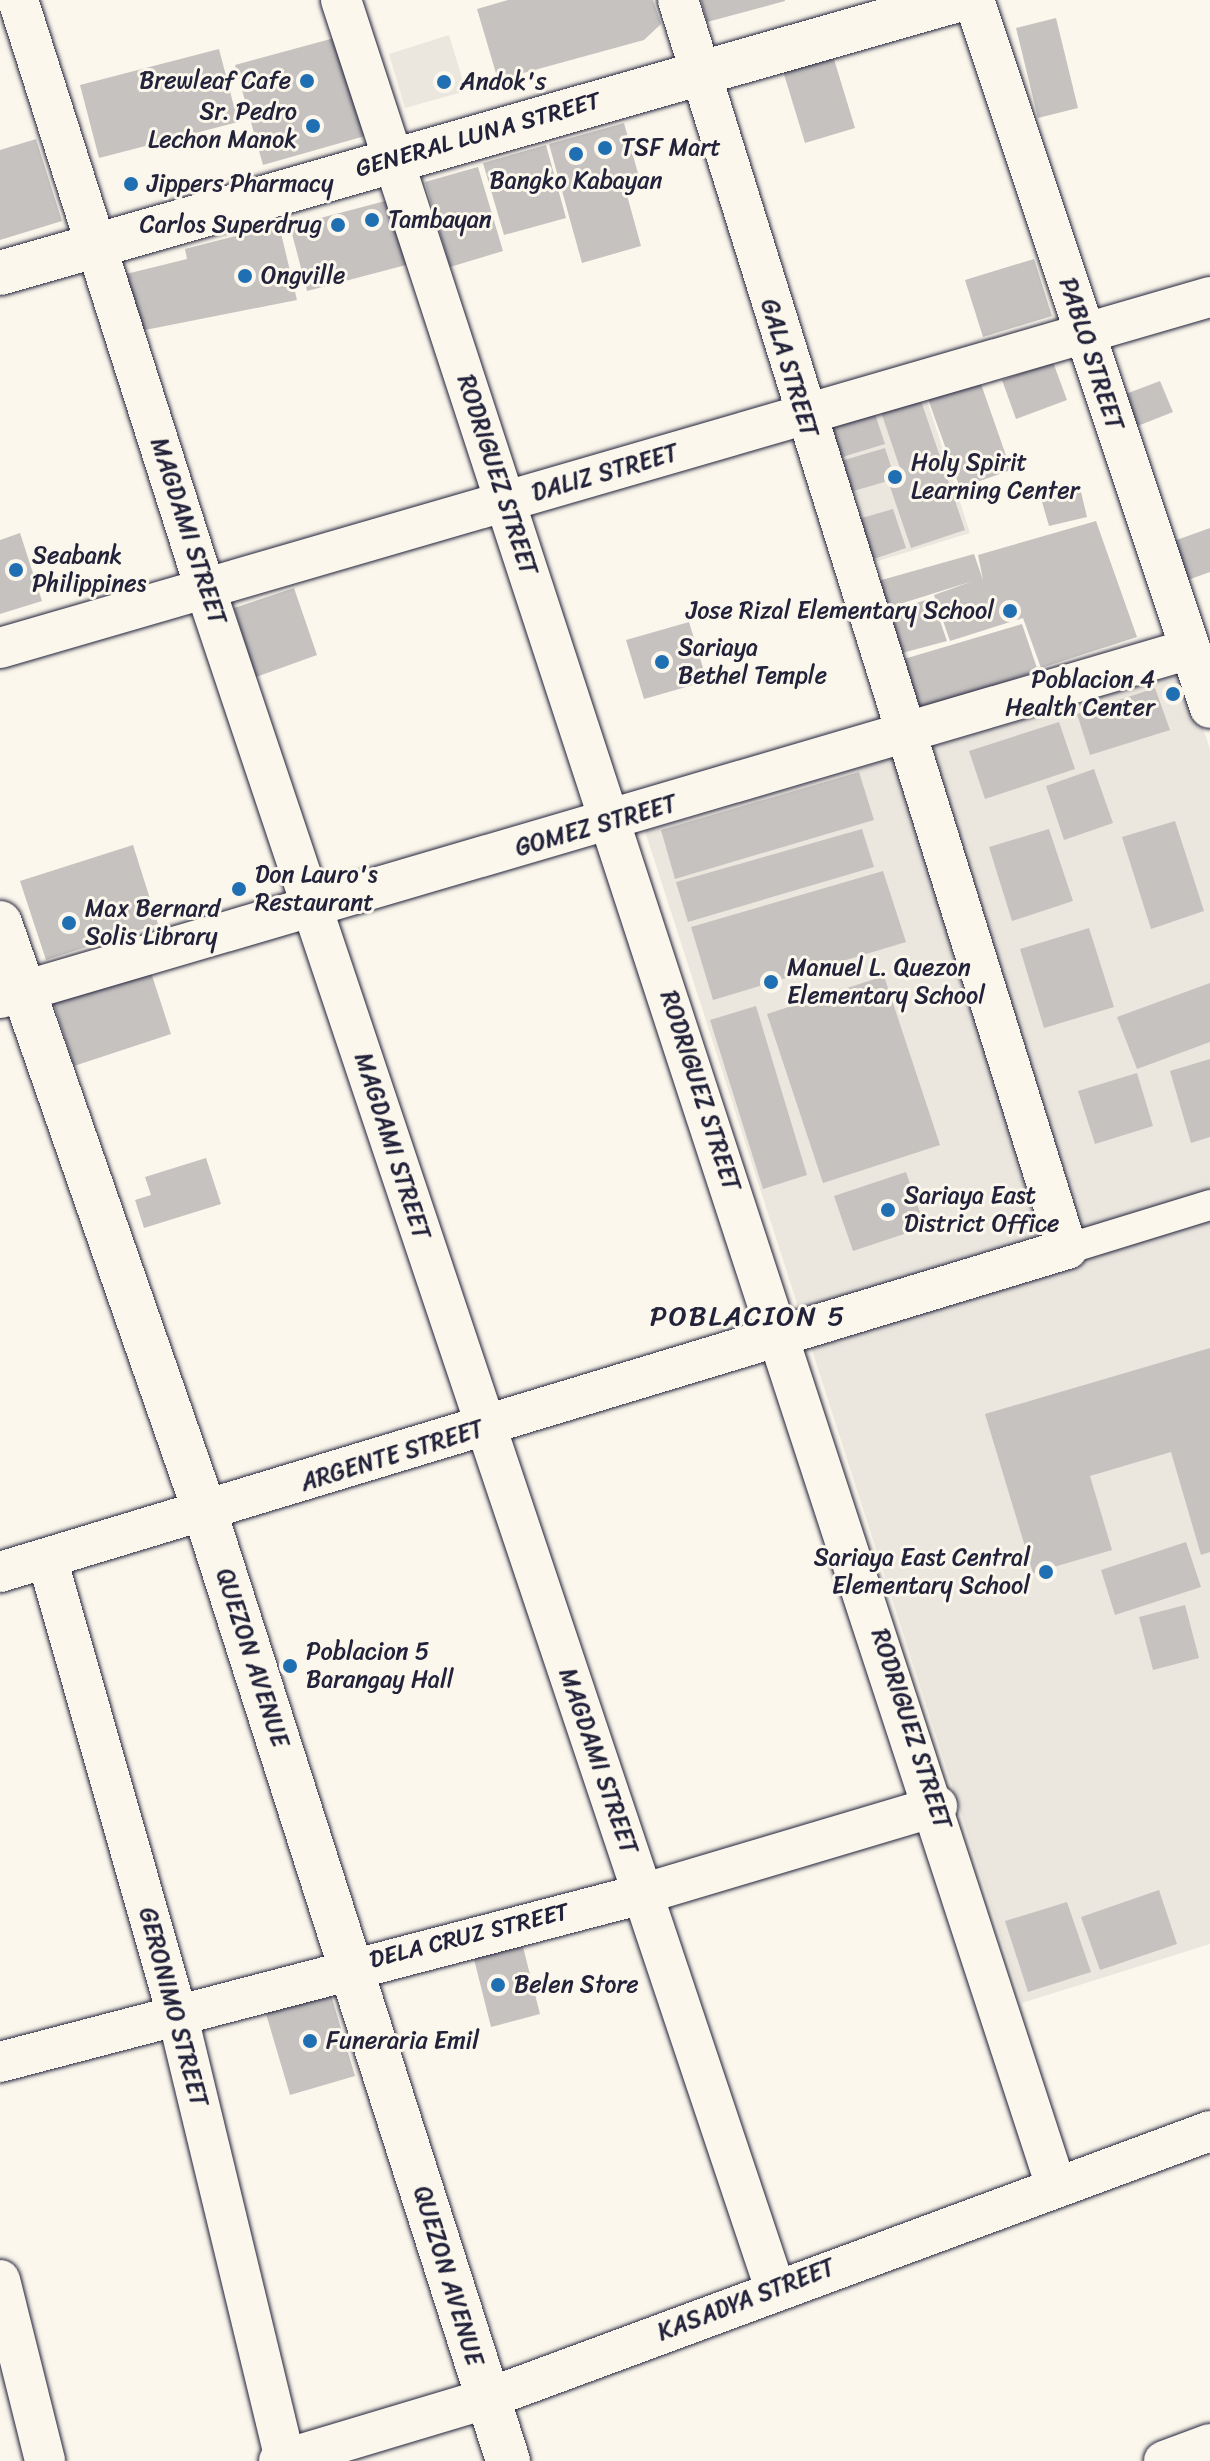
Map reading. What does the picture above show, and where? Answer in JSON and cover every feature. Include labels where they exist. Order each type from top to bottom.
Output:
[{"type":"street","name":"MAGDAMI STREET","points":[[18,0],[205,588],[775,2289]]},
{"type":"street","name":"RODRIGUEZ STREET","points":[[341,0],[937,1806],[1055,2183]]},
{"type":"street","name":"GALA STREET","points":[[678,0],[803,417],[1067,1249]]},
{"type":"street","name":"GENERAL LUNA STREET","points":[[0,273],[958,0]]},
{"type":"street","name":"PABLO STREET","points":[[974,0],[1210,708]]},
{"type":"street","name":"DALIZ STREET","points":[[0,648],[1210,297]]},
{"type":"street","name":"GOMEZ STREET","points":[[12,994],[611,823],[1190,649]]},
{"type":"street","name":"QUEZON AVENUE","points":[[0,923],[12,994],[206,1515],[508,2461]]},
{"type":"street","points":[[1067,1249],[1210,1205]]},
{"type":"street","name":"ARGENTE STREET","points":[[0,1572],[206,1515],[781,1334],[1067,1249]]},
{"type":"street","name":"GERONIMO STREET","points":[[47,1558],[177,2013],[282,2460]]},
{"type":"street","name":"DELA CRUZ STREET","points":[[0,2062],[352,1965],[642,1894],[937,1806]]},
{"type":"street","name":"KASADYA STREET","points":[[282,2460],[486,2399],[1055,2183],[1210,2131]]},
{"type":"street","points":[[0,2280],[45,2461]]},
{"type":"street","points":[[1164,2461],[1210,2444]]},
{"type":"shaded area","points":[[449,35],[466,91],[405,108],[389,54]]},
{"type":"shaded area","name":"Holy Spirit Learning Center","points":[[923,388],[970,533],[865,565],[819,420]]},
{"type":"shaded area","name":"Sariaya East Central Elementary School","points":[[1184,673],[1210,749],[1210,1944],[1022,2003],[645,831]]},
{"type":"building","points":[[508,0],[653,0],[661,24],[644,40],[498,80],[477,9]]},
{"type":"building","points":[[701,0],[785,0],[785,1],[707,22]]},
{"type":"building","points":[[1056,18],[1078,108],[1038,118],[1016,28]]},
{"type":"building","points":[[338,37],[365,136],[263,165],[235,65]]},
{"type":"building","points":[[219,49],[238,122],[99,158],[80,85]]},
{"type":"building","points":[[833,56],[855,128],[805,143],[783,71]]},
{"type":"building","points":[[624,123],[641,184],[625,188],[641,246],[582,263],[549,144]]},
{"type":"building","points":[[36,139],[62,221],[0,240],[0,150]]},
{"type":"building","points":[[546,145],[566,218],[504,235],[483,163]]},
{"type":"building","points":[[478,167],[503,251],[450,267],[425,182]]},
{"type":"building","points":[[389,200],[406,265],[307,291],[290,226]]},
{"type":"building","points":[[279,225],[297,300],[140,331],[126,274],[187,259],[185,249]]},
{"type":"building","points":[[1034,259],[1052,316],[983,337],[965,280]]},
{"type":"building","points":[[1053,362],[1067,400],[1016,419],[1002,380]]},
{"type":"building","points":[[980,381],[1011,470],[960,488],[928,399]]},
{"type":"building","points":[[1160,381],[1173,412],[1135,427],[1123,395]]},
{"type":"building","points":[[919,395],[965,530],[911,548],[888,481],[850,492],[841,461],[885,448],[895,479],[903,477],[880,409]]},
{"type":"building","points":[[875,414],[885,444],[839,458],[830,429]]},
{"type":"building","points":[[1081,492],[1087,517],[1049,526],[1042,502]]},
{"type":"building","points":[[893,509],[906,548],[868,561],[855,520]]},
{"type":"building","points":[[1096,521],[1137,637],[1041,668],[1023,618],[950,641],[934,595],[973,581],[887,608],[878,581],[974,554],[983,580],[978,555]]},
{"type":"building","points":[[1210,528],[1210,572],[1185,581],[1171,542]]},
{"type":"building","name":"Seabank Philippines","points":[[20,533],[42,601],[0,614],[0,540]]},
{"type":"building","points":[[294,588],[317,655],[256,677],[234,608]]},
{"type":"building","points":[[932,598],[947,641],[902,653],[888,612]]},
{"type":"building","points":[[689,622],[707,681],[644,699],[626,640]]},
{"type":"building","points":[[1022,624],[1038,671],[920,709],[904,659]]},
{"type":"building","points":[[1155,688],[1170,730],[1090,755],[1077,714]]},
{"type":"building","points":[[1059,722],[1075,769],[985,799],[969,751]]},
{"type":"building","points":[[1094,769],[1113,823],[1064,840],[1046,786]]},
{"type":"building","points":[[859,772],[874,820],[675,879],[661,830]]},
{"type":"building","points":[[1175,821],[1204,911],[1151,929],[1122,837]]},
{"type":"building","points":[[862,829],[874,867],[688,922],[676,882]]},
{"type":"building","points":[[1049,829],[1073,901],[1012,921],[989,847]]},
{"type":"building","points":[[133,845],[158,924],[46,960],[20,881]]},
{"type":"building","points":[[883,871],[906,942],[713,1000],[691,927]]},
{"type":"building","points":[[1089,928],[1114,1007],[1044,1028],[1020,949]]},
{"type":"building","points":[[148,963],[171,1034],[74,1066],[51,995]]},
{"type":"building","points":[[884,976],[940,1145],[823,1183],[767,1014]]},
{"type":"building","points":[[1210,983],[1210,1042],[1137,1069],[1117,1017]]},
{"type":"building","points":[[756,1006],[807,1175],[763,1189],[710,1020]]},
{"type":"building","points":[[1210,1059],[1210,1137],[1191,1143],[1170,1071]]},
{"type":"building","points":[[1137,1073],[1153,1126],[1095,1144],[1078,1091]]},
{"type":"building","points":[[206,1158],[221,1204],[144,1228],[135,1200],[151,1195],[145,1177]]},
{"type":"building","points":[[906,1172],[925,1227],[853,1251],[834,1196]]},
{"type":"building","points":[[1210,1348],[1210,1552],[1201,1555],[1171,1452],[1090,1476],[1112,1550],[1033,1573],[985,1414]]},
{"type":"building","points":[[1186,1542],[1201,1587],[1115,1615],[1101,1570]]},
{"type":"building","points":[[1185,1605],[1199,1658],[1153,1670],[1139,1617]]},
{"type":"building","points":[[1159,1890],[1177,1944],[1100,1970],[1081,1917]]},
{"type":"building","points":[[1067,1902],[1091,1972],[1028,1992],[1005,1921]]},
{"type":"building","points":[[522,1943],[540,2014],[491,2027],[473,1955]]},
{"type":"building","name":"Funeraria Emil","points":[[329,1988],[355,2076],[290,2095],[264,2007]]},
{"type":"place","name":"Brewleaf Cafe","points":[[307,81]]},
{"type":"place","name":"Andok's","points":[[444,82]]},
{"type":"place","name":"Sr. Pedro Lechon Manok","points":[[313,126]]},
{"type":"place","name":"TSF Mart","points":[[605,148]]},
{"type":"place","name":"Bangko Kabayan","points":[[576,154]]},
{"type":"place","name":"Jippers Pharmacy","points":[[131,184]]},
{"type":"place","name":"Tambayan","points":[[372,220]]},
{"type":"place","name":"Carlos Superdrug","points":[[338,225]]},
{"type":"place","name":"Ongville","points":[[245,276]]},
{"type":"place","name":"Holy Spirit Learning Center","points":[[895,477]]},
{"type":"place","name":"Seabank Philippines","points":[[16,570]]},
{"type":"place","name":"Jose Rizal Elementary School","points":[[1010,611]]},
{"type":"place","name":"Sariaya Bethel Temple","points":[[662,662]]},
{"type":"place","name":"Poblacion 4 Health Center","points":[[1173,694]]},
{"type":"place","name":"Don Lauro's Restaurant","points":[[239,889]]},
{"type":"place","name":"Max Bernard Solis Library","points":[[69,923]]},
{"type":"place","name":"Manuel L. Quezon Elementary School","points":[[771,982]]},
{"type":"place","name":"Sariaya East District Office","points":[[888,1210]]},
{"type":"place","name":"Sariaya East Central Elementary School","points":[[1046,1572]]},
{"type":"place","name":"Poblacion 5 Barangay Hall","points":[[290,1666]]},
{"type":"place","name":"Belen Store","points":[[498,1985]]},
{"type":"place","name":"Funeraria Emil","points":[[310,2041]]},
{"type":"district","name":"POBLACION 5","points":[[748,1316]]}]
